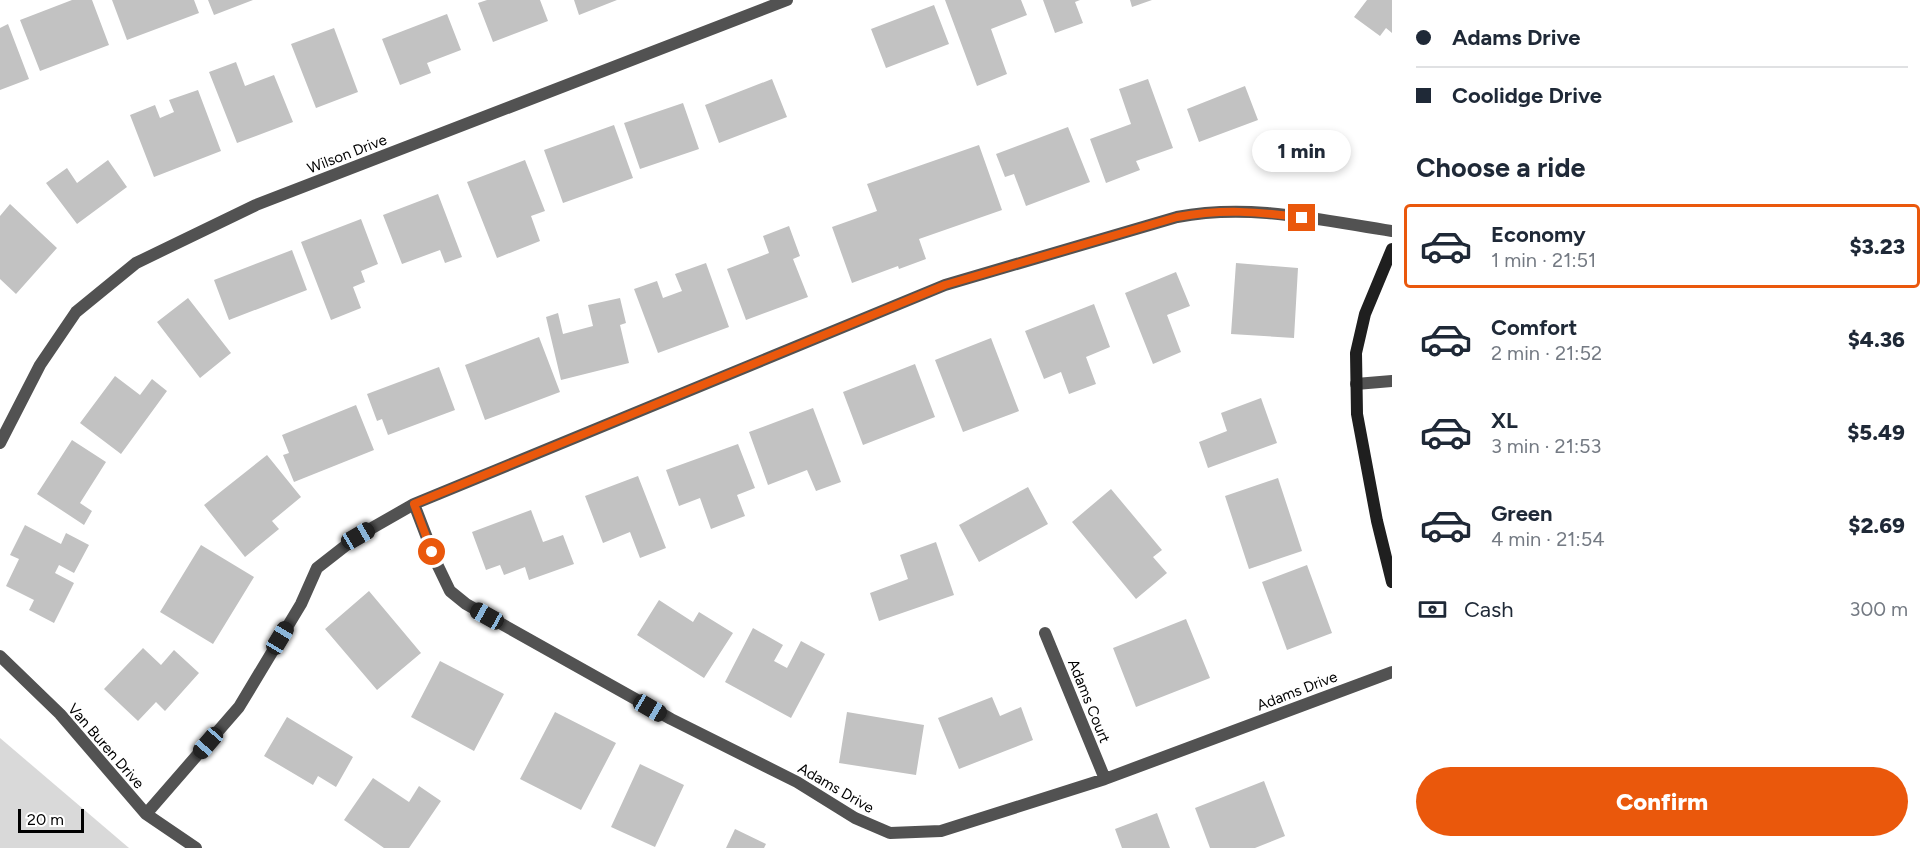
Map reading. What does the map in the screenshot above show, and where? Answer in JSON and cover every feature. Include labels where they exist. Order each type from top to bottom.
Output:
[{"type":"street","name":"Wilson Drive","points":[[0,442],[40,365],[76,312],[136,263],[256,205],[787,0]]},
{"type":"street","points":[[146,814],[239,707],[301,604],[317,568],[358,536],[414,504],[945,285],[1177,217],[1206,212],[1257,211],[1392,231]]},
{"type":"street","points":[[1392,249],[1365,314],[1356,353],[1357,414],[1377,521],[1392,582]]},
{"type":"street","points":[[1356,384],[1392,381]]},
{"type":"street","name":"Adams Drive","points":[[414,504],[450,591],[466,604],[671,719],[797,782],[855,818],[890,833],[941,831],[1105,779],[1392,672]]},
{"type":"street","name":"Adams Court","points":[[1045,633],[1105,779]]},
{"type":"street","name":"Van Buren Drive","points":[[0,656],[60,714],[146,814],[196,848]]},
{"type":"shaded area","points":[[0,738],[129,848],[0,848]]},
{"type":"building","points":[[72,0],[92,0],[109,45],[40,71],[20,20]]},
{"type":"building","points":[[112,0],[194,0],[199,13],[127,40]]},
{"type":"building","points":[[208,0],[253,0],[214,15]]},
{"type":"building","points":[[487,0],[540,0],[548,21],[493,42],[478,3]]},
{"type":"building","points":[[574,0],[617,0],[579,15]]},
{"type":"building","points":[[945,0],[1021,0],[1027,15],[991,29],[1007,74],[977,86]]},
{"type":"building","points":[[1043,0],[1080,0],[1075,2],[1083,23],[1055,33]]},
{"type":"building","points":[[1130,0],[1152,0],[1132,7]]},
{"type":"building","points":[[1367,0],[1392,0],[1392,33],[1386,28],[1380,36],[1354,17]]},
{"type":"building","points":[[934,5],[949,44],[886,68],[871,29]]},
{"type":"building","points":[[447,14],[461,50],[427,63],[431,73],[400,85],[382,39]]},
{"type":"building","points":[[8,24],[29,79],[0,90],[0,28]]},
{"type":"building","points":[[334,28],[358,92],[316,108],[291,44]]},
{"type":"building","points":[[236,62],[245,86],[274,75],[293,122],[237,143],[209,72]]},
{"type":"building","points":[[772,79],[787,117],[719,143],[705,105]]},
{"type":"building","points":[[1148,79],[1173,148],[1136,161],[1140,170],[1106,183],[1090,139],[1131,124],[1119,89]]},
{"type":"building","points":[[1245,86],[1258,120],[1199,142],[1187,109]]},
{"type":"building","points":[[198,90],[221,151],[154,177],[130,115],[155,105],[160,118],[174,112],[169,100]]},
{"type":"building","points":[[683,103],[699,149],[640,169],[624,123]]},
{"type":"building","points":[[614,125],[633,178],[563,203],[544,150]]},
{"type":"building","points":[[1068,127],[1090,182],[1026,206],[1014,174],[1005,177],[996,154]]},
{"type":"building","points":[[979,145],[1002,210],[919,239],[926,259],[899,269],[898,266],[852,283],[832,227],[877,211],[867,184]]},
{"type":"building","points":[[108,160],[127,187],[77,224],[46,183],[67,168],[77,183]]},
{"type":"building","points":[[525,160],[545,211],[531,216],[540,241],[497,258],[467,182]]},
{"type":"building","points":[[438,194],[462,257],[445,263],[440,250],[402,264],[383,215]]},
{"type":"building","points":[[10,204],[57,248],[16,294],[0,279],[0,216]]},
{"type":"building","points":[[361,219],[378,264],[361,271],[365,282],[353,287],[361,308],[331,320],[301,242]]},
{"type":"building","points":[[789,226],[800,256],[793,259],[808,297],[746,320],[727,269],[769,253],[763,236]]},
{"type":"building","points":[[292,250],[307,290],[229,320],[214,280]]},
{"type":"building","points":[[706,263],[729,327],[658,353],[634,289],[657,281],[663,298],[682,291],[675,274]]},
{"type":"building","points":[[1236,263],[1298,268],[1294,338],[1231,334]]},
{"type":"building","points":[[1176,272],[1190,306],[1167,315],[1181,352],[1153,364],[1125,293]]},
{"type":"building","points":[[188,298],[231,353],[200,378],[157,322]]},
{"type":"building","points":[[620,298],[626,323],[620,325],[629,363],[561,380],[546,317],[558,313],[563,334],[593,326],[588,305]]},
{"type":"building","points":[[1094,304],[1110,347],[1086,357],[1096,384],[1069,394],[1061,372],[1044,379],[1025,331]]},
{"type":"building","points":[[539,337],[560,392],[485,420],[465,365]]},
{"type":"building","points":[[991,338],[1019,411],[963,432],[935,360]]},
{"type":"building","points":[[915,364],[935,417],[863,445],[843,392]]},
{"type":"building","points":[[439,367],[455,410],[388,435],[382,419],[377,421],[367,394]]},
{"type":"building","points":[[115,376],[140,395],[152,379],[167,391],[121,454],[80,423]]},
{"type":"building","points":[[1261,398],[1277,443],[1208,468],[1199,442],[1227,431],[1221,413]]},
{"type":"building","points":[[356,405],[374,450],[294,482],[283,455],[289,453],[282,435]]},
{"type":"building","points":[[813,408],[841,482],[816,491],[807,470],[768,485],[749,432]]},
{"type":"building","points":[[72,440],[106,462],[80,503],[92,511],[84,525],[37,494]]},
{"type":"building","points":[[738,444],[755,488],[737,495],[745,516],[711,529],[700,498],[679,506],[666,470]]},
{"type":"building","points":[[267,455],[301,497],[272,521],[279,529],[245,557],[204,505]]},
{"type":"building","points":[[638,476],[666,548],[640,558],[630,532],[603,543],[585,496]]},
{"type":"building","points":[[1278,478],[1302,551],[1249,569],[1225,496]]},
{"type":"building","points":[[1028,487],[1048,524],[979,562],[959,525]]},
{"type":"building","points":[[1111,489],[1162,550],[1153,557],[1167,573],[1136,599],[1072,522]]},
{"type":"building","points":[[531,510],[543,542],[563,535],[574,564],[529,580],[525,567],[504,575],[500,565],[486,570],[472,532]]},
{"type":"building","points":[[25,525],[61,544],[66,533],[89,545],[74,573],[59,565],[55,573],[74,583],[54,623],[29,610],[34,600],[6,586],[19,559],[10,555]]},
{"type":"building","points":[[936,542],[954,595],[879,621],[870,593],[908,579],[900,555]]},
{"type":"building","points":[[201,545],[254,577],[213,644],[160,612]]},
{"type":"building","points":[[1307,565],[1332,633],[1287,650],[1262,582]]},
{"type":"building","points":[[369,591],[421,653],[377,690],[325,629]]},
{"type":"building","points":[[659,600],[693,622],[699,612],[733,633],[704,678],[637,635]]},
{"type":"building","points":[[1186,619],[1210,678],[1136,707],[1113,648]]},
{"type":"building","points":[[753,628],[783,645],[774,661],[787,668],[801,641],[825,654],[791,718],[725,682]]},
{"type":"building","points":[[143,648],[161,665],[174,650],[199,673],[165,711],[156,702],[138,721],[104,689]]},
{"type":"building","points":[[440,661],[504,694],[474,751],[411,717]]},
{"type":"building","points":[[992,697],[1000,716],[1021,707],[1033,740],[959,769],[938,718]]},
{"type":"building","points":[[555,712],[616,743],[581,810],[520,779]]},
{"type":"building","points":[[847,712],[924,725],[916,775],[839,763]]},
{"type":"building","points":[[287,717],[353,757],[336,787],[318,776],[313,785],[264,756]]},
{"type":"building","points":[[640,764],[684,785],[655,847],[611,827]]},
{"type":"building","points":[[373,778],[409,802],[419,786],[441,801],[409,848],[384,848],[344,820]]},
{"type":"building","points":[[1264,781],[1285,836],[1255,848],[1210,848],[1195,808]]},
{"type":"building","points":[[1157,813],[1170,848],[1122,848],[1115,829]]},
{"type":"building","points":[[735,829],[766,844],[764,848],[726,848]]},
{"type":"route","points":[[432,552],[414,504],[945,285],[1177,217],[1206,212],[1257,211],[1302,218]]}]
